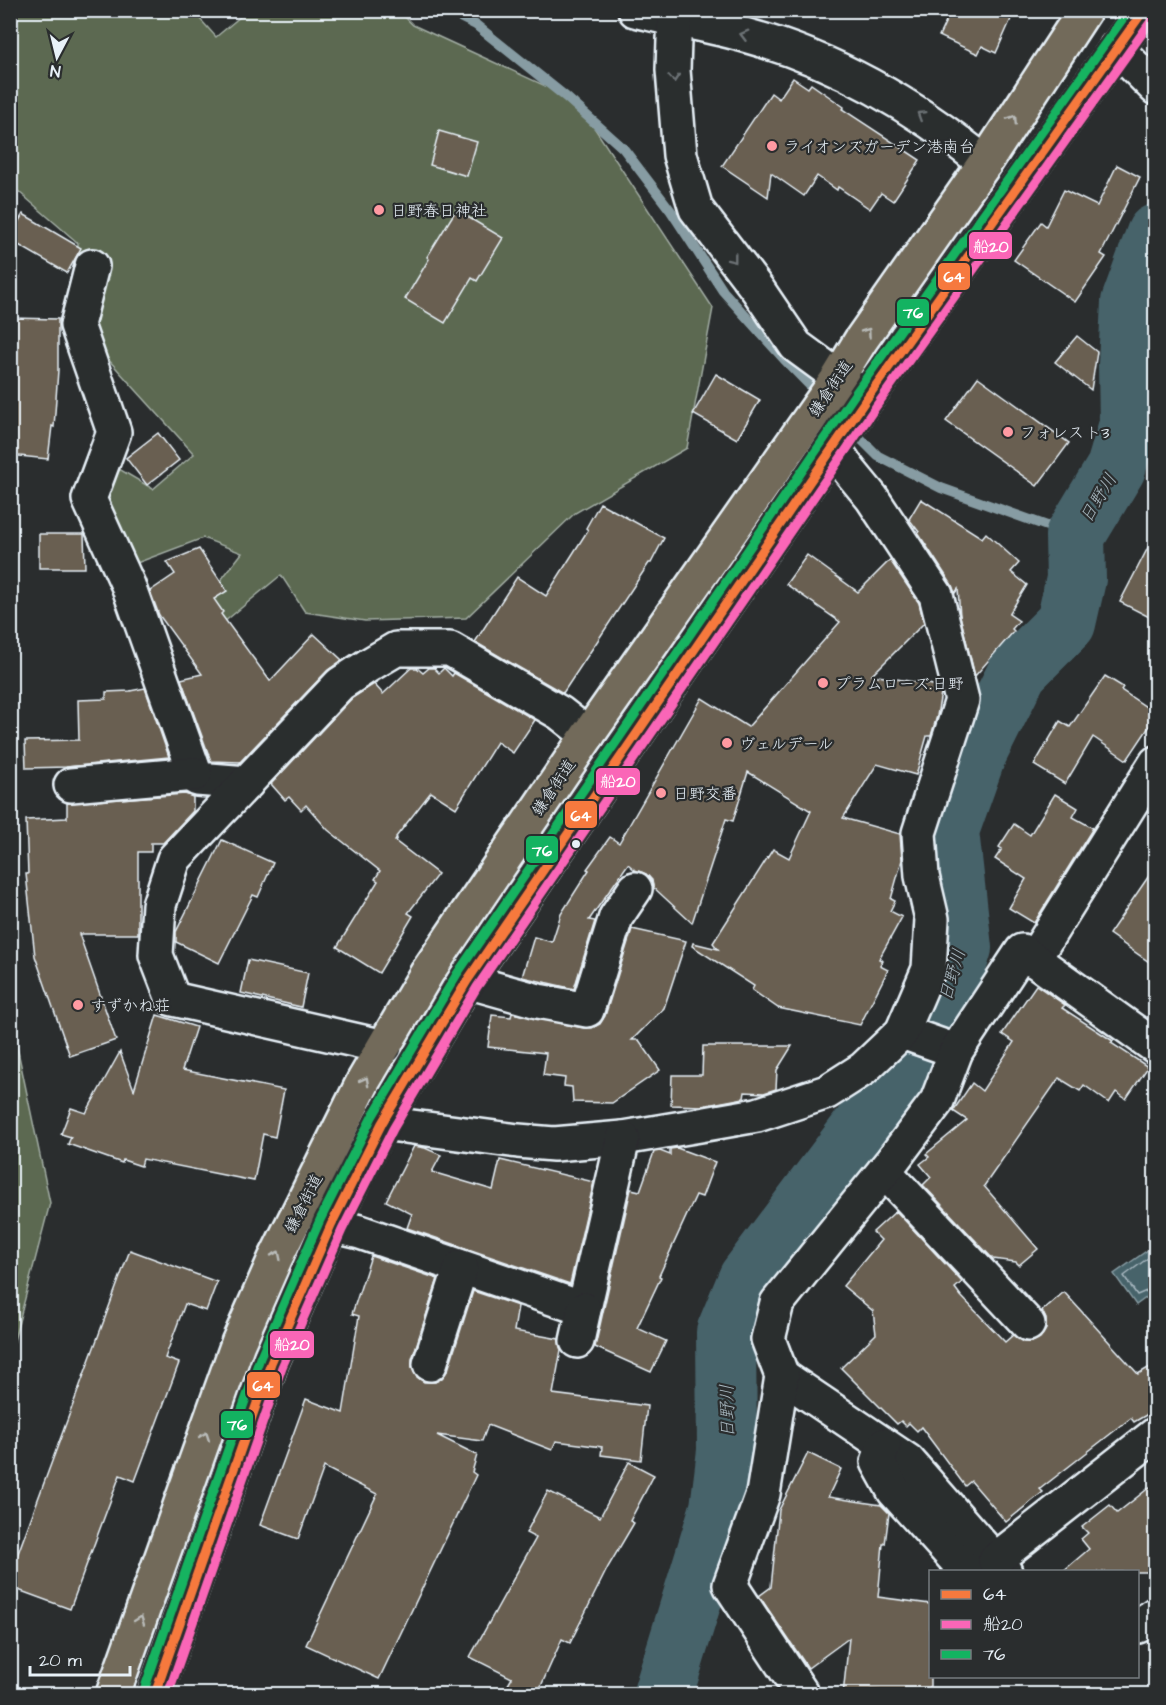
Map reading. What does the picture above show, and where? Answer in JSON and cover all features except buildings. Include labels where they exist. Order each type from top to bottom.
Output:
[{"type":"main road","name":"鎌倉街道","points":[[113,1695],[238,1343],[275,1258],[364,1080],[428,971],[588,735],[985,163],[1085,10]]},
{"type":"main road","points":[[155,1695],[271,1363],[331,1225],[382,1123],[467,981],[865,401],[1116,48],[1144,13]]},
{"type":"street","points":[[636,10],[674,15],[748,36],[820,62],[870,85],[923,116],[985,163]]},
{"type":"street","points":[[674,15],[673,70],[680,155],[696,209],[758,290],[796,346],[865,401]]},
{"type":"street","points":[[1116,48],[1155,88]]},
{"type":"street","points":[[92,266],[77,325],[114,432],[89,499],[128,585],[197,778],[248,783]]},
{"type":"street","points":[[382,1123],[554,1144],[623,1138],[757,1115],[826,1092],[863,1069],[902,1032],[929,969],[932,919],[922,876],[919,832],[962,700],[936,595],[872,498],[849,470],[838,442]]},
{"type":"street","points":[[384,1047],[173,999],[156,955],[159,905],[174,858],[340,684],[396,649],[450,649],[560,713],[588,735]]},
{"type":"street","points":[[1033,960],[1155,762]]},
{"type":"street","points":[[71,785],[195,774]]},
{"type":"street","points":[[467,981],[538,1001],[587,1010],[616,917],[635,889]]},
{"type":"street","points":[[802,1695],[730,1585],[764,1494],[782,1376],[768,1339],[777,1303],[884,1171],[937,1101],[956,1051],[1022,951],[1155,1047]]},
{"type":"street","points":[[902,1032],[956,1051]]},
{"type":"street","points":[[577,1341],[623,1138]]},
{"type":"street","points":[[884,1171],[1028,1324]]},
{"type":"street","points":[[331,1225],[360,1232],[584,1309]]},
{"type":"street","points":[[430,1364],[461,1267]]},
{"type":"street","points":[[782,1376],[908,1461],[989,1568],[1155,1434]]},
{"type":"street","points":[[1139,1625],[1155,1614]]},
{"type":"green space","name":"日野春日神社","points":[[173,10],[176,13],[193,11],[216,37],[247,11],[399,11],[413,25],[576,100],[713,308],[687,448],[575,513],[466,618],[365,621],[305,612],[281,575],[201,641],[181,631],[242,553],[203,538],[126,567],[97,499],[109,463],[153,489],[194,454],[77,325],[78,243],[11,185],[11,11],[81,11],[86,16],[94,11]]},
{"type":"green space","points":[[11,1018],[50,1203],[10,1352]]},
{"type":"water","points":[[1155,1245],[1155,1291],[1136,1305],[1114,1274]]},
{"type":"waterway","points":[[446,10],[476,25],[566,97],[623,148],[671,211],[723,291],[820,396]]},
{"type":"waterway","name":"日野川","points":[[663,1694],[720,1508],[727,1451],[726,1332],[748,1279],[904,1071],[941,1014],[962,948],[949,831],[976,755],[1018,671],[1066,623],[1076,579],[1075,536],[1116,468],[1129,424],[1128,365],[1131,302],[1156,234]]},
{"type":"waterway","points":[[851,429],[878,456],[941,488],[1075,536]]},
{"type":"transit line","name":"76","points":[[144,1690],[260,1358],[320,1220],[372,1117],[457,974],[857,391],[1129,10]]},
{"type":"transit line","name":"64","points":[[155,1694],[271,1363],[331,1225],[382,1123],[467,981],[867,398],[1144,10]]},
{"type":"transit line","name":"船20","points":[[168,1694],[282,1367],[342,1230],[393,1129],[477,987],[877,405],[1154,17]]},
{"type":"place","name":"ライオンズガーデン港南台","points":[[772,146]]},
{"type":"place","name":"日野春日神社","points":[[379,210]]},
{"type":"place","name":"フォレスト3","points":[[1008,432]]},
{"type":"place","name":"プラムローズ.日野","points":[[823,683]]},
{"type":"place","name":"ヴェルデール","points":[[727,743]]},
{"type":"place","name":"日野交番","points":[[661,793]]},
{"type":"place","name":"すずかね荘","points":[[78,1005]]}]
